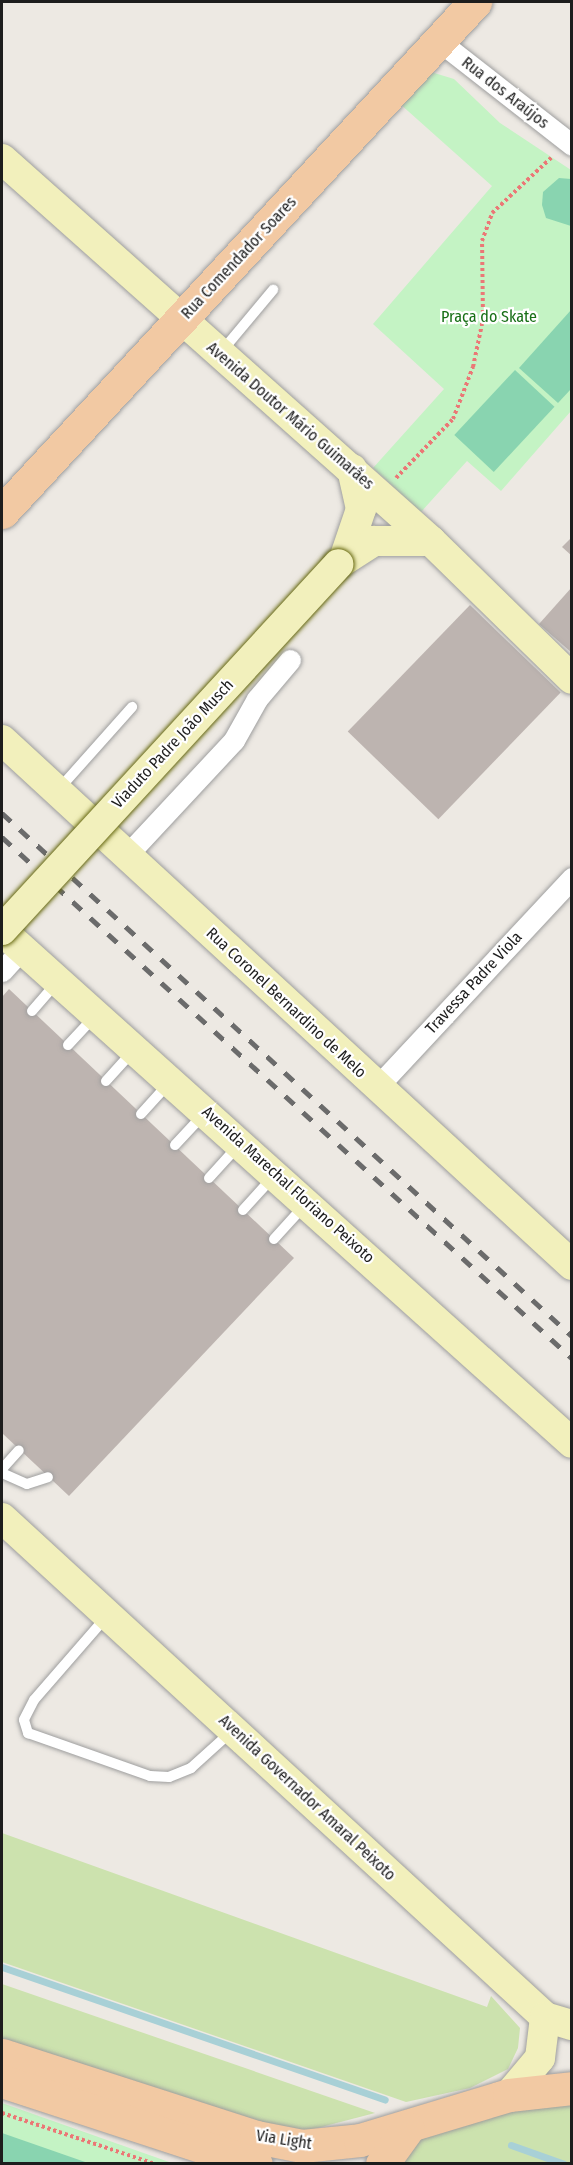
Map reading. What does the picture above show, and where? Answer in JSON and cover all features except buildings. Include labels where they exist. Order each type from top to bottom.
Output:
[{"type":"main road","name":"Rua Comendador Soares","points":[[2,512],[475,2]]},
{"type":"main road","name":"Avenida Doutor Mário Guimarães","points":[[2,159],[431,541],[572,679]]},
{"type":"main road","name":"Viaduto Padre João Musch","points":[[341,562],[361,509],[351,470]]},
{"type":"main road","name":"Viaduto Padre João Musch","points":[[9,936],[341,562],[374,541],[431,541]]},
{"type":"main road","name":"Rua Coronel Bernardino de Melo","points":[[2,740],[376,1087],[572,1264]]},
{"type":"main road","name":"Avenida Marechal Floriano Peixoto","points":[[9,936],[572,1443]]},
{"type":"main road","name":"Avenida Governador Amaral Peixoto","points":[[2,1518],[558,2021],[540,2058],[509,2095]]},
{"type":"main road","name":"Via Light","points":[[2,2055],[273,2141],[328,2145],[408,2128],[509,2095],[572,2088]]},
{"type":"main road","name":"Via Light","points":[[2,2081],[256,2163]]},
{"type":"main road","points":[[382,2163],[408,2128]]},
{"type":"street","name":"Rua dos Araújos","points":[[439,40],[570,144]]},
{"type":"street","points":[[126,856],[234,740],[257,699],[290,660]]},
{"type":"street","name":"Travessa Padre Viola","points":[[376,1087],[572,878]]},
{"type":"street","points":[[2,971],[9,936]]},
{"type":"lane","points":[[220,353],[273,290]]},
{"type":"lane","points":[[57,791],[132,707]]},
{"type":"lane","points":[[32,1011],[59,980]]},
{"type":"lane","points":[[68,1046],[96,1014]]},
{"type":"lane","points":[[106,1081],[135,1049]]},
{"type":"lane","points":[[141,1114],[171,1081]]},
{"type":"lane","points":[[175,1145],[206,1112]]},
{"type":"lane","points":[[209,1178],[240,1143]]},
{"type":"lane","points":[[243,1210],[275,1174]]},
{"type":"lane","points":[[274,1239],[307,1203]]},
{"type":"lane","points":[[20,1450],[2,1471],[27,1485],[48,1477]]},
{"type":"lane","points":[[108,1615],[34,1700],[24,1720],[28,1733],[150,1776],[169,1777],[191,1768],[234,1729]]},
{"type":"path","points":[[380,495],[453,419],[483,319],[483,241],[492,213],[570,144]]},
{"type":"path","points":[[2,2113],[155,2163]]},
{"type":"green space","name":"Praça do Skate","points":[[431,72],[454,79],[500,123],[571,170],[571,411],[501,491],[467,461],[421,512],[373,468],[444,389],[373,324],[492,186],[399,103]]},
{"type":"green space","points":[[559,178],[571,179],[571,226],[546,218],[542,205],[543,192]]},
{"type":"green space","points":[[571,310],[571,389],[558,403],[519,368]]},
{"type":"green space","points":[[515,370],[554,407],[494,472],[454,435]]},
{"type":"green space","points":[[2,1833],[487,2007],[491,1996],[520,2028],[518,2048],[508,2069],[470,2088],[406,2102],[2,1962]]},
{"type":"green space","points":[[2,1984],[375,2113],[279,2138],[2,2044]]},
{"type":"green space","points":[[571,2099],[571,2163],[388,2164],[398,2145],[475,2118]]},
{"type":"green space","points":[[2,2103],[172,2163],[2,2163]]},
{"type":"green space","points":[[2,2133],[88,2163],[2,2163]]},
{"type":"waterway","points":[[2,1967],[385,2100]]},
{"type":"waterway","points":[[511,2145],[564,2164]]},
{"type":"railway","points":[[2,813],[572,1336]]},
{"type":"railway","points":[[2,837],[572,1358]]}]
